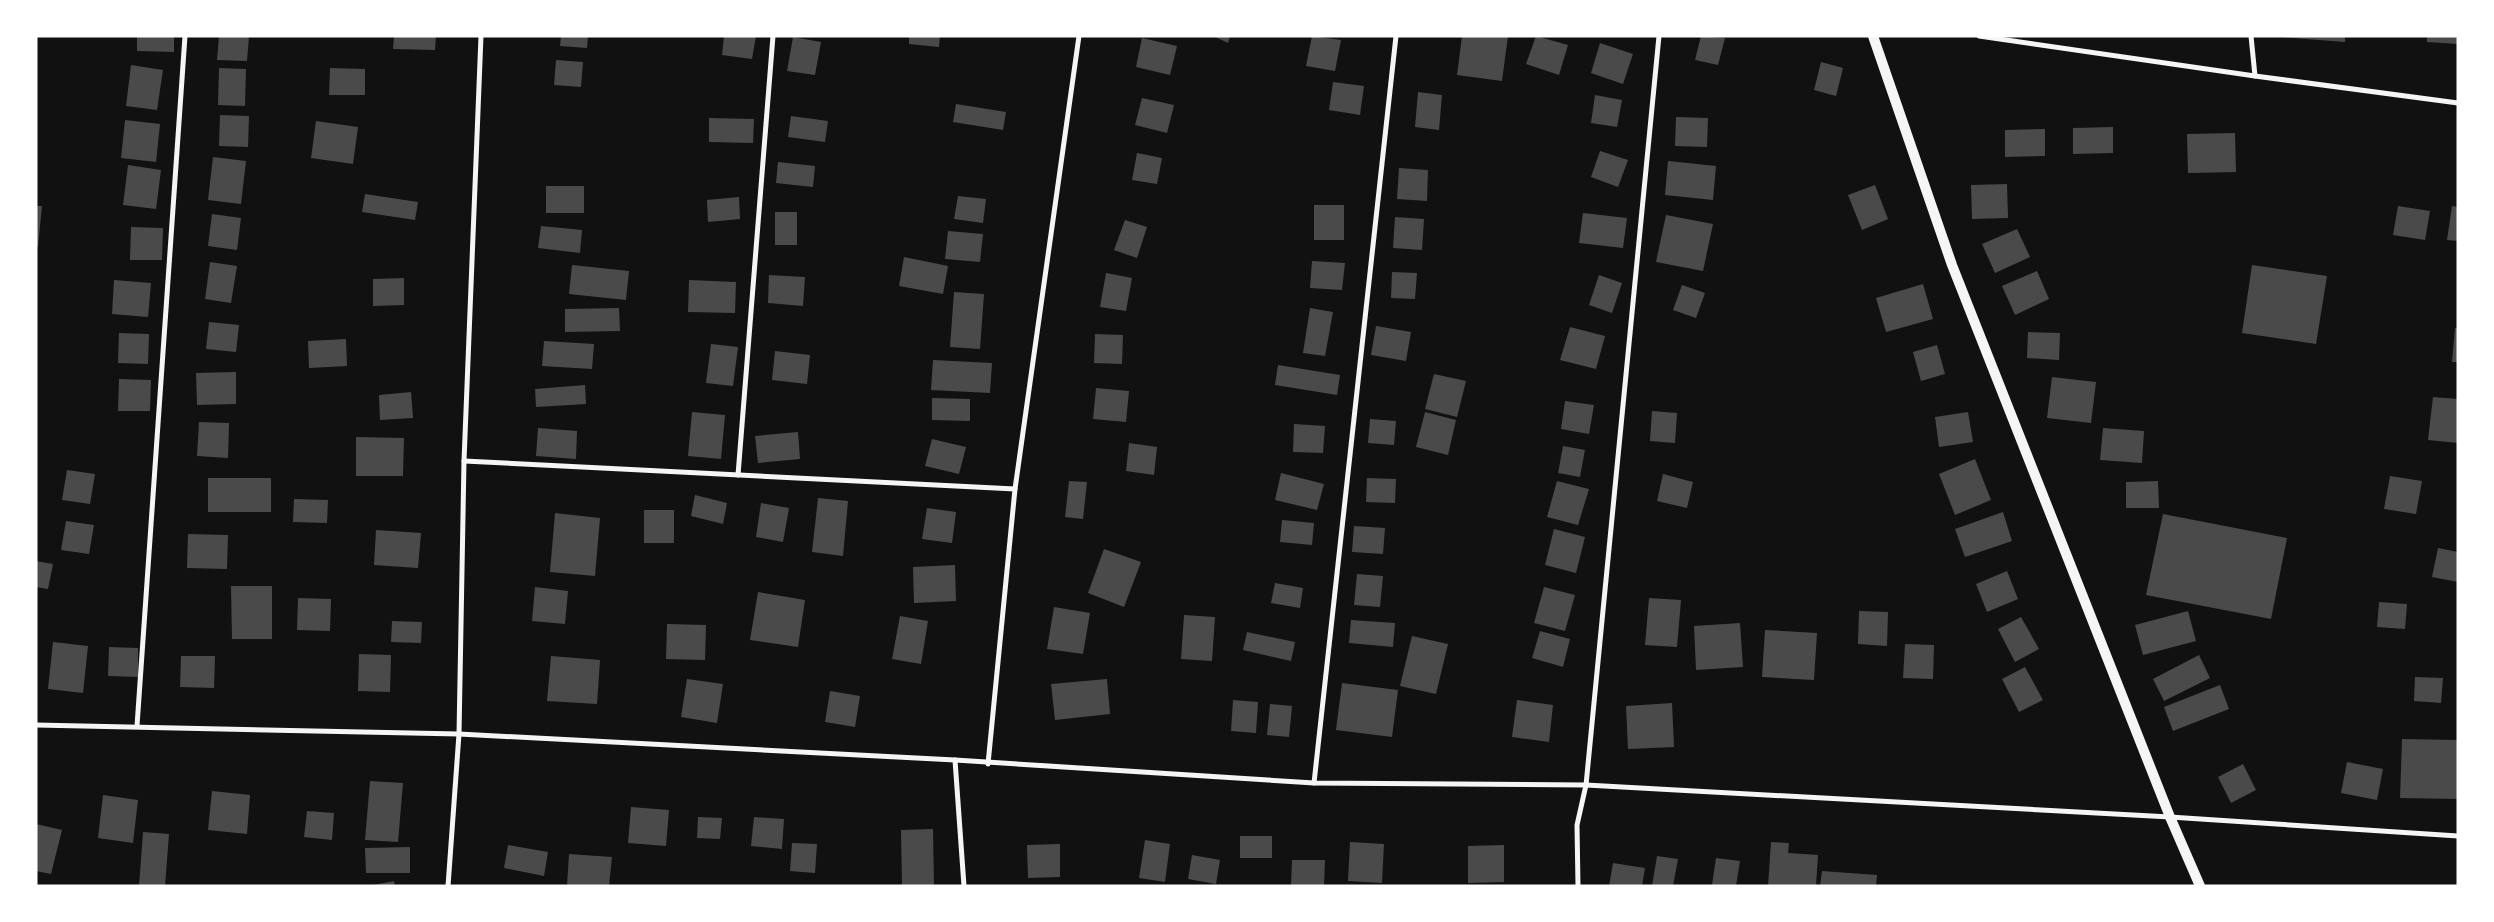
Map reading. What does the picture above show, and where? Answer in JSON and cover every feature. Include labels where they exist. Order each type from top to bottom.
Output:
[{"type":"main road","points":[[1873,36],[1952,266],[2170,816],[2200,886]]},
{"type":"street","points":[[138,726],[184,36]]},
{"type":"street","points":[[448,886],[459,734],[464,461],[481,36]]},
{"type":"street","points":[[738,475],[773,36]]},
{"type":"street","points":[[988,764],[1015,489],[1079,36]]},
{"type":"street","points":[[1314,783],[1396,36]]},
{"type":"street","points":[[1578,886],[1577,825],[1586,785],[1659,36]]},
{"type":"street","points":[[1979,36],[2458,103]]},
{"type":"street","points":[[2251,36],[2255,76]]},
{"type":"street","points":[[464,461],[1015,489]]},
{"type":"street","points":[[36,725],[459,734],[955,760],[988,764],[1314,783],[1586,785],[2170,816],[2458,836]]},
{"type":"street","points":[[955,760],[964,886]]},
{"type":"building","points":[[137,36],[174,36],[174,52],[137,51]]},
{"type":"building","points":[[219,36],[249,36],[247,61],[217,60]]},
{"type":"building","points":[[394,36],[436,36],[435,50],[393,49]]},
{"type":"building","points":[[561,36],[588,36],[587,48],[560,46]]},
{"type":"building","points":[[724,36],[756,36],[752,59],[722,55]]},
{"type":"building","points":[[909,36],[940,36],[939,47],[909,44]]},
{"type":"building","points":[[1213,36],[1230,36],[1228,43]]},
{"type":"building","points":[[1312,36],[1341,40],[1335,71],[1306,66]]},
{"type":"building","points":[[1462,36],[1508,36],[1502,81],[1457,75]]},
{"type":"building","points":[[1536,36],[1568,45],[1559,75],[1526,64]]},
{"type":"building","points":[[1701,36],[1725,38],[1718,65],[1695,60]]},
{"type":"building","points":[[2268,36],[2345,36],[2345,42]]},
{"type":"building","points":[[2427,36],[2458,36],[2458,44],[2427,42]]},
{"type":"building","points":[[793,37],[821,42],[815,75],[787,71]]},
{"type":"building","points":[[1142,38],[1177,46],[1170,75],[1136,67]]},
{"type":"building","points":[[1600,43],[1633,54],[1623,84],[1591,73]]},
{"type":"building","points":[[556,60],[583,62],[581,87],[554,85]]},
{"type":"building","points":[[1821,62],[1843,68],[1836,96],[1814,90]]},
{"type":"building","points":[[131,65],[163,70],[157,110],[126,106]]},
{"type":"building","points":[[219,68],[246,69],[245,106],[218,105]]},
{"type":"building","points":[[330,68],[365,69],[365,95],[329,95]]},
{"type":"building","points":[[1333,82],[1364,86],[1360,115],[1329,110]]},
{"type":"building","points":[[1418,92],[1442,95],[1439,130],[1415,127]]},
{"type":"building","points":[[1595,95],[1622,100],[1617,127],[1591,123]]},
{"type":"building","points":[[1142,98],[1174,105],[1167,133],[1135,125]]},
{"type":"building","points":[[956,104],[1006,112],[1003,130],[953,122]]},
{"type":"building","points":[[220,115],[249,116],[248,147],[219,146]]},
{"type":"building","points":[[791,116],[828,121],[825,142],[788,137]]},
{"type":"building","points":[[1676,117],[1708,118],[1707,147],[1675,146]]},
{"type":"building","points":[[709,118],[754,119],[753,143],[709,142]]},
{"type":"building","points":[[125,120],[160,124],[156,162],[121,158]]},
{"type":"building","points":[[316,121],[358,127],[353,164],[311,158]]},
{"type":"building","points":[[2113,127],[2113,153],[2073,154],[2073,128]]},
{"type":"building","points":[[2045,129],[2045,156],[2005,157],[2005,130]]},
{"type":"building","points":[[2235,133],[2236,172],[2188,173],[2187,134]]},
{"type":"building","points":[[1600,151],[1628,160],[1618,187],[1591,177]]},
{"type":"building","points":[[1137,153],[1162,158],[1157,184],[1132,180]]},
{"type":"building","points":[[213,157],[246,161],[241,204],[208,200]]},
{"type":"building","points":[[1668,161],[1716,166],[1713,200],[1665,195]]},
{"type":"building","points":[[778,162],[815,166],[813,187],[776,183]]},
{"type":"building","points":[[128,165],[161,170],[156,209],[123,205]]},
{"type":"building","points":[[1399,168],[1428,170],[1427,201],[1397,199]]},
{"type":"building","points":[[2007,184],[2008,218],[1972,219],[1971,185]]},
{"type":"building","points":[[1875,185],[1888,219],[1862,230],[1848,195]]},
{"type":"building","points":[[546,186],[584,186],[584,213],[546,213]]},
{"type":"building","points":[[365,194],[418,202],[415,220],[362,212]]},
{"type":"building","points":[[958,196],[986,199],[983,223],[954,219]]},
{"type":"building","points":[[739,197],[740,219],[708,222],[707,200]]},
{"type":"building","points":[[1314,205],[1344,205],[1344,240],[1314,240]]},
{"type":"building","points":[[36,206],[42,206],[38,247],[36,247]]},
{"type":"building","points":[[2398,206],[2430,211],[2425,240],[2393,235]]},
{"type":"building","points":[[2452,206],[2458,207],[2458,241],[2447,240]]},
{"type":"building","points":[[775,212],[797,212],[797,245],[775,245]]},
{"type":"building","points":[[1583,213],[1627,218],[1623,248],[1579,243]]},
{"type":"building","points":[[212,214],[241,218],[237,250],[208,246]]},
{"type":"building","points":[[1666,215],[1713,224],[1703,271],[1656,262]]},
{"type":"building","points":[[1395,217],[1424,219],[1422,250],[1393,248]]},
{"type":"building","points":[[1125,220],[1147,227],[1137,258],[1114,250]]},
{"type":"building","points":[[541,226],[582,230],[580,253],[538,248]]},
{"type":"building","points":[[131,227],[163,228],[162,260],[130,260]]},
{"type":"building","points":[[2017,229],[2030,257],[1995,273],[1982,244]]},
{"type":"building","points":[[948,231],[983,234],[980,262],[945,259]]},
{"type":"building","points":[[904,257],[948,266],[943,294],[899,286]]},
{"type":"building","points":[[1312,261],[1345,263],[1342,290],[1310,288]]},
{"type":"building","points":[[210,262],[237,266],[231,303],[205,299]]},
{"type":"building","points":[[572,265],[629,271],[626,300],[569,294]]},
{"type":"building","points":[[2252,265],[2327,276],[2316,344],[2242,333]]},
{"type":"building","points":[[2037,271],[2049,299],[2015,315],[2002,286]]},
{"type":"building","points":[[1392,272],[1417,273],[1415,299],[1391,298]]},
{"type":"building","points":[[1106,273],[1132,278],[1126,311],[1100,307]]},
{"type":"building","points":[[769,275],[805,277],[803,306],[768,303]]},
{"type":"building","points":[[1599,275],[1622,283],[1612,313],[1589,305]]},
{"type":"building","points":[[404,278],[404,305],[373,306],[373,279]]},
{"type":"building","points":[[114,280],[151,283],[148,317],[112,314]]},
{"type":"building","points":[[689,280],[736,282],[735,313],[688,312]]},
{"type":"building","points":[[1923,284],[1933,319],[1886,332],[1876,298]]},
{"type":"building","points":[[1682,285],[1705,293],[1696,318],[1673,310]]},
{"type":"building","points":[[954,292],[984,294],[980,349],[950,347]]},
{"type":"building","points":[[619,308],[620,331],[565,332],[565,309]]},
{"type":"building","points":[[1310,308],[1333,312],[1325,356],[1303,353]]},
{"type":"building","points":[[209,322],[239,325],[236,352],[206,349]]},
{"type":"building","points":[[1376,326],[1411,332],[1406,361],[1371,355]]},
{"type":"building","points":[[1570,327],[1605,336],[1596,369],[1560,360]]},
{"type":"building","points":[[2455,328],[2458,328],[2458,362],[2452,362]]},
{"type":"building","points":[[2028,332],[2060,333],[2059,360],[2027,358]]},
{"type":"building","points":[[119,333],[149,334],[148,364],[118,363]]},
{"type":"building","points":[[1095,334],[1123,335],[1122,364],[1094,363]]},
{"type":"building","points":[[346,339],[347,366],[309,368],[308,341]]},
{"type":"building","points":[[544,341],[594,344],[592,369],[542,366]]},
{"type":"building","points":[[711,344],[738,347],[733,386],[706,383]]},
{"type":"building","points":[[1937,345],[1945,374],[1921,381],[1913,352]]},
{"type":"building","points":[[775,351],[810,355],[807,384],[772,380]]},
{"type":"building","points":[[933,360],[992,363],[990,393],[931,390]]},
{"type":"building","points":[[1278,365],[1340,375],[1337,395],[1275,385]]},
{"type":"building","points":[[236,372],[236,404],[197,405],[196,373]]},
{"type":"building","points":[[1434,374],[1466,381],[1457,417],[1425,409]]},
{"type":"building","points":[[2052,377],[2096,382],[2091,423],[2047,418]]},
{"type":"building","points":[[119,379],[151,380],[150,411],[118,411]]},
{"type":"building","points":[[585,385],[586,404],[536,407],[535,389]]},
{"type":"building","points":[[1096,388],[1129,391],[1126,422],[1093,419]]},
{"type":"building","points":[[411,392],[413,418],[380,420],[379,395]]},
{"type":"building","points":[[2433,397],[2458,399],[2458,443],[2428,440]]},
{"type":"building","points":[[932,398],[970,399],[970,421],[932,420]]},
{"type":"building","points":[[1565,401],[1594,405],[1589,434],[1561,429]]},
{"type":"building","points":[[1652,411],[1677,413],[1675,443],[1650,441]]},
{"type":"building","points":[[692,412],[725,415],[721,459],[688,456]]},
{"type":"building","points":[[1425,412],[1456,420],[1448,455],[1416,447]]},
{"type":"building","points":[[1968,412],[1973,442],[1939,447],[1935,417]]},
{"type":"building","points":[[1370,419],[1396,421],[1394,445],[1368,443]]},
{"type":"building","points":[[199,422],[229,423],[228,458],[197,456]]},
{"type":"building","points":[[1294,424],[1325,426],[1323,453],[1293,452]]},
{"type":"building","points":[[538,428],[577,431],[576,459],[536,456]]},
{"type":"building","points":[[2103,428],[2144,431],[2142,463],[2100,460]]},
{"type":"building","points":[[798,432],[800,459],[758,463],[755,436]]},
{"type":"building","points":[[356,437],[404,438],[403,476],[356,476]]},
{"type":"building","points":[[932,439],[966,447],[959,474],[925,466]]},
{"type":"building","points":[[1129,443],[1157,447],[1154,475],[1126,471]]},
{"type":"building","points":[[1563,446],[1585,450],[1580,477],[1558,473]]},
{"type":"building","points":[[1975,459],[1991,500],[1955,515],[1939,474]]},
{"type":"building","points":[[67,470],[95,474],[90,504],[62,500]]},
{"type":"building","points":[[1281,473],[1324,484],[1317,510],[1275,500]]},
{"type":"building","points":[[1663,474],[1693,482],[1687,508],[1657,501]]},
{"type":"building","points":[[2390,476],[2422,481],[2416,514],[2384,509]]},
{"type":"building","points":[[208,478],[271,478],[271,512],[208,512]]},
{"type":"building","points":[[1367,478],[1396,479],[1395,503],[1366,502]]},
{"type":"building","points":[[1069,481],[1087,482],[1083,519],[1065,517]]},
{"type":"building","points":[[1557,481],[1589,489],[1578,525],[1547,517]]},
{"type":"building","points":[[2158,481],[2159,508],[2126,508],[2126,482]]},
{"type":"building","points":[[695,495],[727,503],[723,524],[691,516]]},
{"type":"building","points":[[818,498],[848,501],[843,556],[812,552]]},
{"type":"building","points":[[294,499],[328,500],[327,523],[293,522]]},
{"type":"building","points":[[761,503],[789,508],[783,542],[756,537]]},
{"type":"building","points":[[927,508],[956,512],[952,543],[922,539]]},
{"type":"building","points":[[644,510],[674,510],[674,543],[644,543]]},
{"type":"building","points":[[2003,512],[2012,541],[1965,557],[1955,529]]},
{"type":"building","points":[[555,513],[600,518],[595,576],[550,572]]},
{"type":"building","points":[[2163,514],[2287,538],[2271,619],[2146,595]]},
{"type":"building","points":[[1282,520],[1314,523],[1312,545],[1280,542]]},
{"type":"building","points":[[66,521],[94,525],[89,554],[61,550]]},
{"type":"building","points":[[1354,526],[1385,528],[1383,554],[1352,552]]},
{"type":"building","points":[[1554,529],[1585,537],[1576,573],[1545,565]]},
{"type":"building","points":[[376,530],[421,533],[418,568],[374,565]]},
{"type":"building","points":[[188,534],[228,535],[227,569],[187,568]]},
{"type":"building","points":[[2438,548],[2458,552],[2458,582],[2432,577]]},
{"type":"building","points":[[1104,549],[1141,562],[1124,607],[1088,593]]},
{"type":"building","points":[[36,561],[53,564],[48,589],[36,587]]},
{"type":"building","points":[[955,565],[956,601],[914,603],[913,567]]},
{"type":"building","points":[[2007,571],[2018,599],[1987,612],[1976,584]]},
{"type":"building","points":[[1357,574],[1383,576],[1380,607],[1354,605]]},
{"type":"building","points":[[1275,583],[1303,588],[1300,608],[1271,603]]},
{"type":"building","points":[[231,586],[272,586],[272,639],[232,639]]},
{"type":"building","points":[[535,587],[568,591],[565,624],[532,621]]},
{"type":"building","points":[[1544,587],[1575,595],[1565,631],[1534,623]]},
{"type":"building","points":[[758,592],[805,600],[798,647],[750,640]]},
{"type":"building","points":[[298,598],[331,599],[330,631],[297,630]]},
{"type":"building","points":[[1649,598],[1681,600],[1677,647],[1645,645]]},
{"type":"building","points":[[2379,602],[2407,604],[2405,629],[2377,627]]},
{"type":"building","points":[[1054,607],[1090,613],[1083,654],[1047,649]]},
{"type":"building","points":[[1859,611],[1888,612],[1887,646],[1858,644]]},
{"type":"building","points":[[2188,611],[2196,641],[2143,655],[2135,625]]},
{"type":"building","points":[[1184,615],[1215,617],[1212,661],[1181,659]]},
{"type":"building","points":[[900,616],[928,621],[921,664],[892,659]]},
{"type":"building","points":[[2021,617],[2039,649],[2015,662],[1998,629]]},
{"type":"building","points":[[1351,620],[1395,623],[1393,647],[1349,643]]},
{"type":"building","points":[[392,621],[422,622],[421,643],[391,642]]},
{"type":"building","points":[[1740,623],[1743,667],[1696,670],[1694,626]]},
{"type":"building","points":[[667,624],[706,625],[705,660],[666,659]]},
{"type":"building","points":[[1765,630],[1817,633],[1814,680],[1762,677]]},
{"type":"building","points":[[1540,631],[1570,639],[1563,667],[1532,658]]},
{"type":"building","points":[[1247,632],[1295,642],[1291,661],[1243,650]]},
{"type":"building","points":[[1412,636],[1448,644],[1436,694],[1400,686]]},
{"type":"building","points":[[53,642],[88,646],[83,693],[48,689]]},
{"type":"building","points":[[1905,644],[1934,645],[1933,679],[1903,678]]},
{"type":"building","points":[[109,647],[138,648],[138,677],[108,676]]},
{"type":"building","points":[[359,654],[391,655],[390,692],[358,691]]},
{"type":"building","points":[[2199,655],[2210,678],[2164,701],[2153,679]]},
{"type":"building","points":[[181,656],[215,656],[214,688],[180,687]]},
{"type":"building","points":[[551,656],[600,660],[597,704],[547,701]]},
{"type":"building","points":[[2025,667],[2043,700],[2019,712],[2002,679]]},
{"type":"building","points":[[2415,677],[2443,678],[2441,703],[2414,701]]},
{"type":"building","points":[[687,679],[723,684],[717,723],[681,717]]},
{"type":"building","points":[[1107,679],[1110,714],[1055,720],[1051,684]]},
{"type":"building","points":[[1342,683],[1398,690],[1392,737],[1336,730]]},
{"type":"building","points":[[2220,685],[2229,709],[2173,731],[2164,707]]},
{"type":"building","points":[[830,691],[860,696],[855,727],[825,722]]},
{"type":"building","points":[[1233,700],[1258,702],[1256,733],[1231,731]]},
{"type":"building","points":[[1517,700],[1553,705],[1549,742],[1512,737]]},
{"type":"building","points":[[1672,703],[1674,747],[1628,749],[1626,706]]},
{"type":"building","points":[[1270,704],[1292,706],[1289,737],[1267,735]]},
{"type":"building","points":[[2402,739],[2458,740],[2458,799],[2400,798]]},
{"type":"building","points":[[2347,762],[2383,769],[2377,800],[2341,793]]},
{"type":"building","points":[[2243,764],[2256,790],[2231,803],[2218,777]]},
{"type":"building","points":[[370,781],[403,783],[398,842],[365,840]]},
{"type":"building","points":[[212,791],[250,795],[247,834],[208,830]]},
{"type":"building","points":[[103,795],[138,800],[133,843],[98,838]]},
{"type":"building","points":[[631,807],[669,810],[666,846],[628,843]]},
{"type":"building","points":[[307,811],[334,813],[332,840],[304,837]]},
{"type":"building","points":[[698,817],[722,818],[720,839],[697,838]]},
{"type":"building","points":[[754,817],[784,819],[782,849],[751,846]]},
{"type":"building","points":[[36,824],[62,830],[51,874],[36,871]]},
{"type":"building","points":[[933,829],[934,886],[902,886],[901,830]]},
{"type":"building","points":[[143,832],[169,834],[165,886],[139,886]]},
{"type":"building","points":[[1240,836],[1272,836],[1272,858],[1240,858]]},
{"type":"building","points":[[1145,840],[1170,844],[1165,882],[1139,878]]},
{"type":"building","points":[[1350,842],[1384,844],[1382,883],[1348,881]]},
{"type":"building","points":[[1771,842],[1789,843],[1788,853],[1818,855],[1816,886],[1768,886]]},
{"type":"building","points":[[792,843],[817,844],[815,873],[790,871]]},
{"type":"building","points":[[1060,844],[1060,877],[1028,878],[1027,845]]},
{"type":"building","points":[[508,845],[548,852],[544,876],[504,868]]},
{"type":"building","points":[[1504,845],[1504,882],[1468,883],[1468,846]]},
{"type":"building","points":[[410,847],[410,873],[366,873],[365,848]]},
{"type":"building","points":[[569,854],[612,857],[609,886],[567,886]]},
{"type":"building","points":[[1192,855],[1220,860],[1216,884],[1188,879]]},
{"type":"building","points":[[1657,856],[1678,859],[1673,886],[1652,886]]},
{"type":"building","points":[[1716,858],[1740,861],[1736,886],[1712,885]]},
{"type":"building","points":[[1292,860],[1325,860],[1324,886],[1291,886]]},
{"type":"building","points":[[1613,863],[1645,868],[1642,886],[1609,886]]},
{"type":"building","points":[[1822,871],[1877,875],[1876,886],[1820,886]]},
{"type":"building","points":[[394,881],[395,886],[373,886],[373,885]]}]
